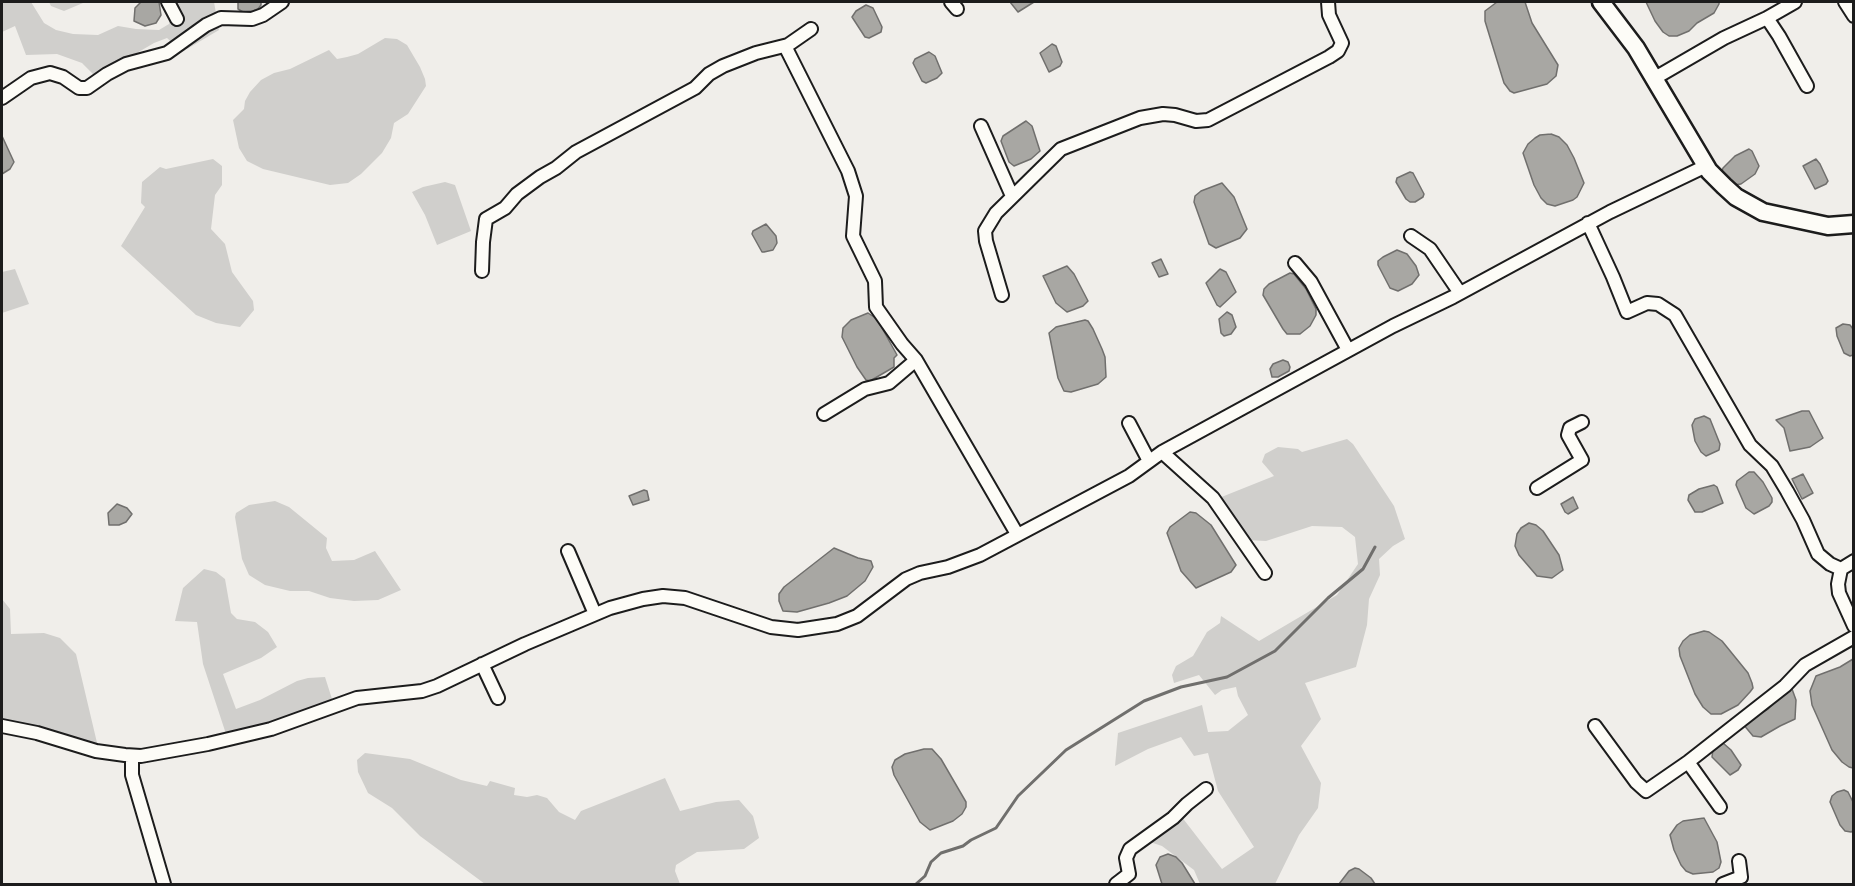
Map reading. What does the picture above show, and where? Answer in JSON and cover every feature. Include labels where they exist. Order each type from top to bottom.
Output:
[{"type":"main road","points":[[1601,2],[1636,48],[1706,166],[1736,197],[1763,212],[1828,226],[1854,224]]},
{"type":"street","points":[[168,2],[177,20]]},
{"type":"street","points":[[1002,295],[986,242],[985,231],[996,213],[1061,148],[1140,118],[1175,115],[1196,121],[1208,120],[1329,57],[1338,51],[1342,43],[1329,15],[1328,2]]},
{"type":"street","points":[[1654,78],[1724,38],[1795,2]]},
{"type":"street","points":[[1845,2],[1854,16]]},
{"type":"street","points":[[2,98],[31,78],[50,73],[63,77],[79,88],[87,88],[126,64],[167,52],[206,25],[221,18],[252,19],[263,15],[276,3]]},
{"type":"street","points":[[1767,18],[1807,86]]},
{"type":"street","points":[[482,271],[486,219],[505,208],[518,194],[540,177],[576,152],[695,88],[709,74],[723,66],[756,53],[785,46],[812,29]]},
{"type":"street","points":[[785,46],[848,171],[854,188],[856,196],[854,236],[875,281],[876,307],[916,360],[1017,534]]},
{"type":"street","points":[[981,126],[1012,196]]},
{"type":"street","points":[[2,726],[37,733],[96,751],[132,756],[170,752],[252,735],[357,698],[422,691],[595,614],[628,603],[663,596],[685,598],[771,627],[798,630],[837,624],[856,616],[906,579],[965,561],[1129,476],[1161,452],[1348,350],[1588,224],[1706,166]]},
{"type":"street","points":[[1588,224],[1627,312],[1647,303],[1658,304],[1675,315],[1750,445],[1772,466],[1787,491],[1818,554],[1830,564],[1841,569]]},
{"type":"street","points":[[1411,236],[1430,249],[1460,293]]},
{"type":"street","points":[[1295,263],[1311,282],[1348,350]]},
{"type":"street","points":[[824,414],[865,389],[889,383],[916,360]]},
{"type":"street","points":[[1537,488],[1582,460],[1568,435],[1570,428],[1582,422]]},
{"type":"street","points":[[1129,423],[1149,461]]},
{"type":"street","points":[[1161,452],[1213,498],[1265,573]]},
{"type":"street","points":[[568,551],[595,614]]},
{"type":"street","points":[[1854,561],[1841,569],[1838,584],[1839,593],[1854,626]]},
{"type":"street","points":[[1595,726],[1636,782],[1646,791],[1688,762],[1785,686],[1805,665],[1854,637]]},
{"type":"street","points":[[482,664],[498,698]]},
{"type":"street","points":[[132,756],[132,775],[164,885]]},
{"type":"street","points":[[1688,762],[1720,807]]},
{"type":"street","points":[[1116,885],[1129,874],[1126,858],[1130,849],[1173,818],[1206,789]]},
{"type":"street","points":[[1723,885],[1742,877],[1739,861]]},
{"type":"shaded area","points":[[2,2],[31,2],[44,23],[56,30],[73,34],[98,35],[118,26],[159,30],[169,24],[172,10],[169,2],[214,2],[219,30],[182,52],[167,38],[154,43],[96,77],[82,63],[57,54],[26,55],[15,26],[2,32]]},
{"type":"shaded area","points":[[49,2],[83,3],[64,11],[51,6]]},
{"type":"shaded area","points":[[141,2],[159,2],[161,15],[156,23],[145,26],[134,21],[135,8]]},
{"type":"shaded area","points":[[238,2],[261,2],[261,5],[253,11],[243,12],[238,9]]},
{"type":"shaded area","points":[[1010,2],[1034,2],[1018,12]]},
{"type":"shaded area","points":[[1497,2],[1525,2],[1532,23],[1558,65],[1556,76],[1547,84],[1514,93],[1504,83],[1485,21],[1485,11]]},
{"type":"shaded area","points":[[1646,2],[1719,2],[1719,4],[1714,13],[1697,23],[1689,31],[1677,36],[1669,36],[1655,21]]},
{"type":"shaded area","points":[[866,5],[873,8],[882,27],[881,32],[869,38],[865,37],[852,17],[856,11]]},
{"type":"shaded area","points":[[385,38],[397,39],[407,45],[420,67],[426,86],[408,114],[394,123],[391,138],[382,153],[361,174],[348,183],[330,185],[263,169],[247,161],[239,148],[233,120],[244,109],[250,92],[261,80],[329,50],[337,59],[347,57],[358,54]]},
{"type":"shaded area","points":[[1052,44],[1056,46],[1062,62],[1060,66],[1049,72],[1040,53]]},
{"type":"shaded area","points":[[929,52],[935,56],[942,73],[926,83],[922,81],[913,63],[915,59]]},
{"type":"shaded area","points":[[1026,121],[1032,126],[1040,151],[1031,159],[1014,166],[1009,162],[1001,141],[1003,136]]},
{"type":"shaded area","points":[[1551,134],[1559,137],[1567,145],[1584,183],[1577,197],[1555,206],[1547,204],[1541,198],[1523,153],[1535,138]]},
{"type":"shaded area","points":[[2,136],[14,162],[10,169],[2,174]]},
{"type":"shaded area","points":[[1749,149],[1759,166],[1755,174],[1741,184],[1733,185],[1722,171],[1723,168],[1735,156]]},
{"type":"shaded area","points":[[213,159],[222,166],[222,185],[215,195],[211,229],[225,244],[232,272],[253,301],[254,310],[240,327],[216,323],[196,315],[121,246],[145,207],[141,203],[142,182],[160,167],[166,169]]},
{"type":"shaded area","points":[[1816,159],[1828,181],[1815,189],[1803,166]]},
{"type":"shaded area","points":[[1410,172],[1413,173],[1424,194],[1415,202],[1406,199],[1396,182],[1397,178]]},
{"type":"shaded area","points":[[445,182],[455,185],[471,231],[437,245],[425,215],[412,192]]},
{"type":"shaded area","points":[[1222,183],[1234,197],[1247,229],[1240,238],[1216,248],[1209,244],[1194,202],[1195,196],[1201,191]]},
{"type":"shaded area","points":[[766,224],[776,236],[777,243],[773,250],[762,252],[752,234],[753,231]]},
{"type":"shaded area","points":[[1397,250],[1407,254],[1416,266],[1419,275],[1412,284],[1398,291],[1390,288],[1378,265],[1378,261],[1383,257]]},
{"type":"shaded area","points":[[1161,259],[1168,274],[1159,277],[1152,263]]},
{"type":"shaded area","points":[[1067,266],[1074,274],[1088,301],[1083,306],[1067,312],[1056,303],[1043,276]]},
{"type":"shaded area","points":[[15,269],[29,304],[2,313],[2,272]]},
{"type":"shaded area","points":[[1220,269],[1226,272],[1236,292],[1220,307],[1206,283]]},
{"type":"shaded area","points":[[1290,273],[1294,274],[1306,289],[1316,309],[1316,315],[1310,326],[1300,334],[1287,334],[1263,295],[1264,289],[1269,284]]},
{"type":"shaded area","points":[[1227,312],[1232,315],[1236,327],[1231,334],[1224,336],[1221,333],[1219,319]]},
{"type":"shaded area","points":[[868,313],[877,319],[897,355],[894,358],[894,367],[870,381],[866,380],[857,367],[842,337],[843,328],[851,320]]},
{"type":"shaded area","points":[[1085,320],[1093,329],[1105,357],[1106,377],[1098,384],[1071,392],[1064,391],[1058,378],[1049,333],[1056,327]]},
{"type":"shaded area","points":[[1843,324],[1850,325],[1853,329],[1853,355],[1850,356],[1844,353],[1837,336],[1836,328]]},
{"type":"shaded area","points":[[1283,360],[1288,362],[1289,371],[1278,377],[1272,377],[1270,369],[1273,364]]},
{"type":"shaded area","points":[[1802,411],[1809,411],[1823,438],[1810,447],[1790,451],[1784,428],[1776,420]]},
{"type":"shaded area","points":[[1704,416],[1710,419],[1720,444],[1719,450],[1706,456],[1695,441],[1692,425],[1695,419]]},
{"type":"shaded area","points":[[1347,439],[1353,444],[1394,506],[1405,539],[1379,559],[1380,575],[1369,599],[1367,625],[1356,667],[1305,683],[1321,719],[1301,746],[1321,783],[1318,808],[1299,835],[1275,884],[1200,884],[1194,870],[1162,846],[1147,841],[1181,816],[1222,869],[1254,847],[1218,791],[1208,753],[1194,756],[1181,737],[1148,749],[1115,766],[1118,733],[1202,705],[1208,732],[1228,731],[1248,715],[1236,687],[1222,690],[1215,695],[1199,675],[1174,683],[1172,675],[1176,666],[1193,656],[1207,632],[1220,623],[1221,616],[1259,641],[1337,595],[1358,564],[1355,537],[1342,527],[1312,526],[1266,541],[1246,540],[1219,498],[1274,476],[1262,462],[1265,454],[1278,447],[1298,449],[1302,452]]},
{"type":"shaded area","points":[[1749,472],[1754,472],[1763,482],[1772,498],[1769,506],[1754,514],[1746,508],[1736,485],[1737,481]]},
{"type":"shaded area","points":[[1803,474],[1813,493],[1802,499],[1792,479]]},
{"type":"shaded area","points":[[1714,485],[1723,503],[1702,512],[1695,512],[1688,500],[1689,495],[1699,489]]},
{"type":"shaded area","points":[[647,491],[649,500],[633,505],[629,496]]},
{"type":"shaded area","points":[[1573,497],[1578,508],[1568,514],[1561,504]]},
{"type":"shaded area","points":[[275,501],[289,507],[327,538],[326,548],[332,561],[354,560],[375,551],[401,590],[378,600],[354,601],[330,598],[309,591],[290,591],[265,585],[249,575],[242,559],[236,513],[249,505]]},
{"type":"shaded area","points":[[117,504],[127,508],[132,514],[126,522],[109,525],[108,513]]},
{"type":"shaded area","points":[[1190,512],[1196,513],[1211,525],[1236,565],[1231,572],[1196,588],[1181,571],[1167,533],[1170,527]]},
{"type":"shaded area","points":[[1529,523],[1543,531],[1559,555],[1563,570],[1552,578],[1537,576],[1519,555],[1515,546],[1517,534]]},
{"type":"shaded area","points":[[834,548],[871,561],[873,567],[865,581],[847,596],[829,603],[797,612],[783,611],[779,594],[784,587]]},
{"type":"shaded area","points":[[204,569],[216,572],[225,579],[231,613],[237,619],[255,622],[268,632],[277,647],[261,658],[223,674],[236,709],[308,678],[325,677],[332,699],[325,704],[244,732],[226,734],[203,664],[197,622],[175,621],[183,588]]},
{"type":"shaded area","points":[[2,599],[10,609],[11,634],[44,633],[60,638],[76,654],[98,747],[12,721],[2,721]]},
{"type":"shaded area","points":[[1704,631],[1722,641],[1748,673],[1752,683],[1753,688],[1738,705],[1721,714],[1711,714],[1703,707],[1695,694],[1680,656],[1679,648],[1683,641],[1690,635]]},
{"type":"shaded area","points":[[1853,659],[1854,768],[1842,762],[1832,750],[1812,705],[1810,691],[1816,676],[1840,667]]},
{"type":"shaded area","points":[[1789,687],[1796,700],[1795,719],[1761,737],[1753,736],[1743,724],[1768,709]]},
{"type":"shaded area","points":[[1723,743],[1741,765],[1730,775],[1712,757],[1713,749]]},
{"type":"shaded area","points":[[932,749],[941,759],[966,802],[962,814],[953,821],[930,830],[920,822],[894,775],[892,767],[895,760],[905,754]]},
{"type":"shaded area","points":[[365,753],[410,759],[461,780],[487,786],[490,781],[515,788],[514,795],[527,797],[537,795],[547,798],[559,812],[575,820],[581,811],[665,778],[680,811],[716,802],[739,800],[753,816],[759,838],[744,849],[697,852],[676,865],[675,871],[680,884],[485,884],[420,836],[392,808],[368,793],[358,772],[357,760]]},
{"type":"shaded area","points":[[1844,790],[1848,792],[1853,802],[1853,831],[1851,832],[1845,831],[1840,825],[1830,802],[1832,796]]},
{"type":"shaded area","points":[[1704,818],[1717,842],[1721,862],[1719,868],[1713,872],[1693,874],[1681,865],[1670,835],[1683,821]]},
{"type":"shaded area","points":[[1168,854],[1176,857],[1182,863],[1195,884],[1162,884],[1156,865],[1160,857]]},
{"type":"shaded area","points":[[1355,868],[1371,878],[1375,884],[1339,884],[1349,871]]},
{"type":"waterway","points":[[916,884],[925,876],[931,862],[941,853],[963,846],[996,828],[1018,796],[1066,750],[1144,701],[1181,687],[1227,677],[1275,651],[1328,598],[1363,569],[1375,547]]}]
